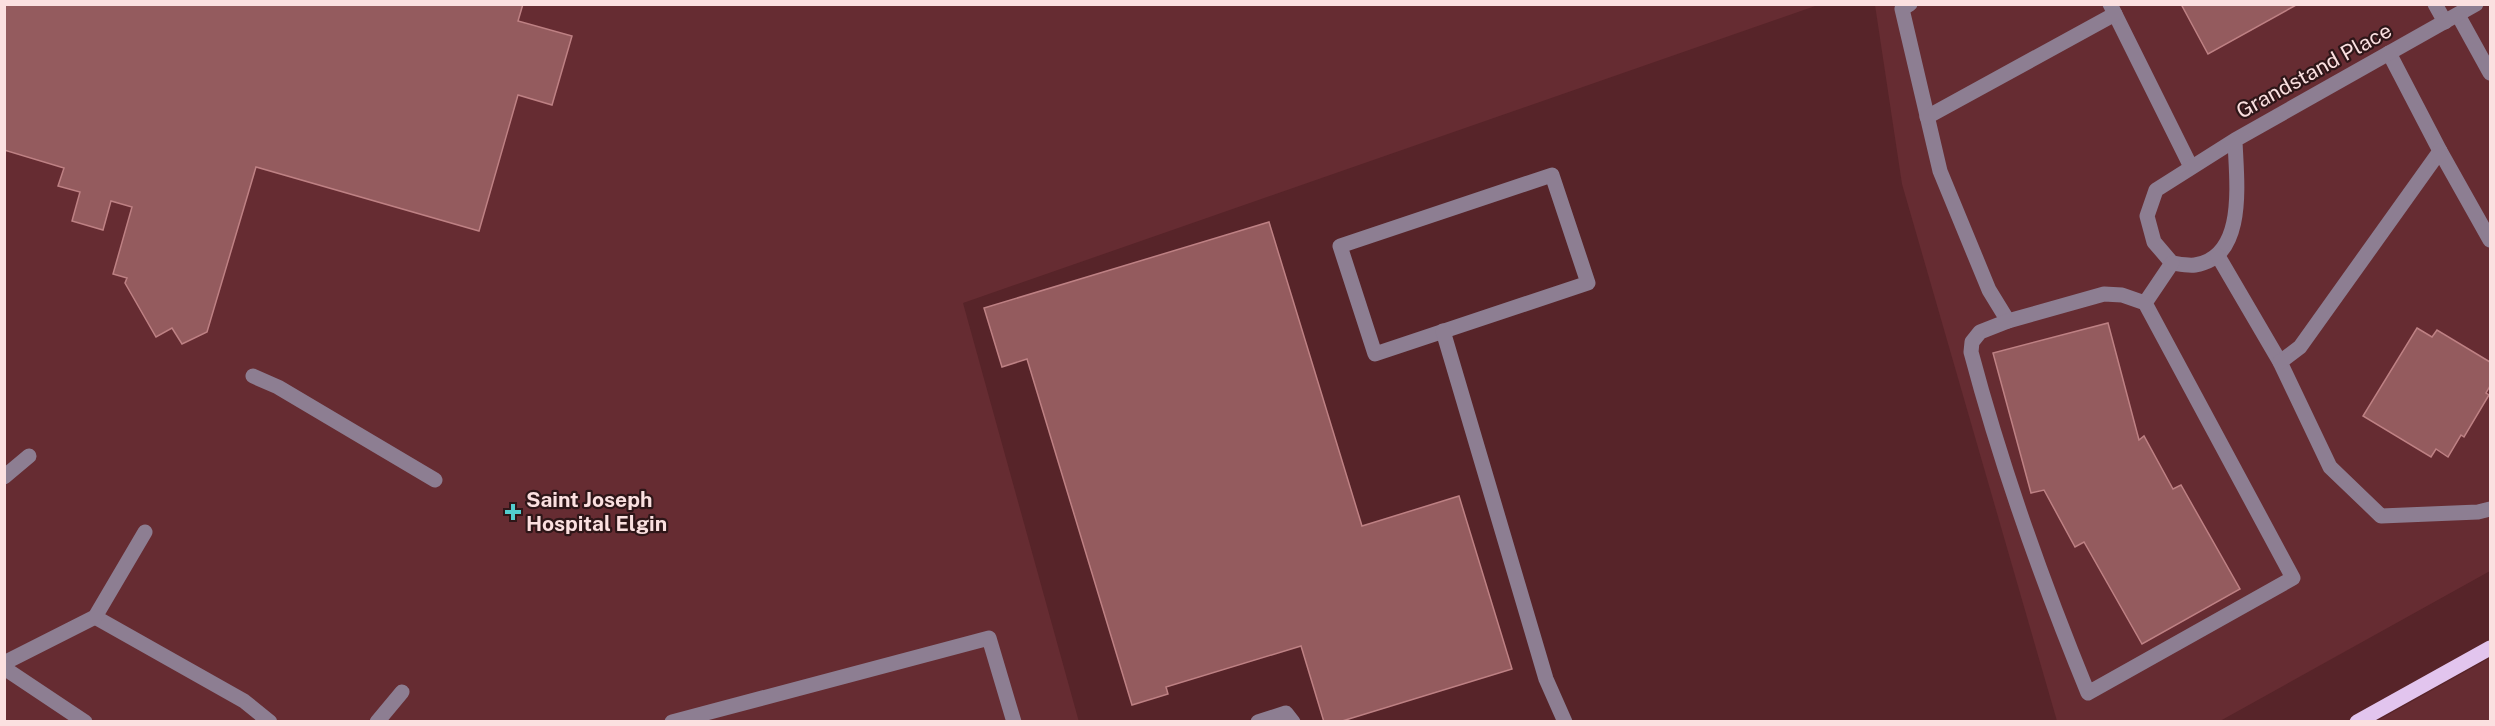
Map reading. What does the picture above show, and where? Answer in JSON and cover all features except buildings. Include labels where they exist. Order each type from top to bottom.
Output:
[{"type":"main road","points":[[2357,722],[2490,648]]},
{"type":"lane","points":[[1910,4],[1902,9],[1940,171],[1989,290],[2008,321]]},
{"type":"lane","points":[[2435,4],[2452,18],[2490,73]]},
{"type":"lane","name":"Grandstand Place","points":[[2172,263],[2154,242],[2147,216],[2156,190],[2235,140],[2476,4]]},
{"type":"lane","points":[[1927,117],[2113,9],[2191,167]]},
{"type":"lane","points":[[2389,53],[2490,240]]},
{"type":"lane","name":"Grandstand Place","points":[[2218,256],[2234,231],[2235,140]]},
{"type":"lane","points":[[2280,362],[2300,347],[2440,151]]},
{"type":"lane","points":[[1552,175],[1588,283],[1443,331],[1375,354],[1340,246],[1552,175]]},
{"type":"lane","points":[[2145,303],[2172,263],[2195,265],[2218,256],[2280,362],[2330,467],[2381,516],[2478,512],[2490,509]]},
{"type":"lane","points":[[2104,294],[2122,295],[2145,303],[2293,578],[2088,693],[2048,595],[2012,492],[1993,434],[1971,352],[1972,342],[1980,332],[2008,321],[2104,294]]},
{"type":"lane","points":[[1443,331],[1546,679],[1565,722]]},
{"type":"lane","points":[[253,376],[278,387],[435,480]]},
{"type":"lane","points":[[4,477],[29,456]]},
{"type":"lane","points":[[85,722],[4,665],[95,617],[145,532]]},
{"type":"lane","points":[[95,617],[244,701],[270,722]]},
{"type":"lane","points":[[672,722],[989,638],[1014,722]]},
{"type":"lane","points":[[377,722],[402,692]]},
{"type":"lane","points":[[1258,722],[1286,713],[1293,722]]},
{"type":"shaded area","name":"Saint Joseph Hospital Elgin","points":[[4,5],[1818,5],[963,303],[1079,722],[5,721]]},
{"type":"shaded area","points":[[1875,5],[2490,5],[2490,571],[2220,721],[2057,721],[1902,184]]},
{"type":"shaded area","points":[[2490,658],[2490,721],[2377,721]]},
{"type":"place","name":"Saint Joseph Hospital Elgin","points":[[513,512]]}]
